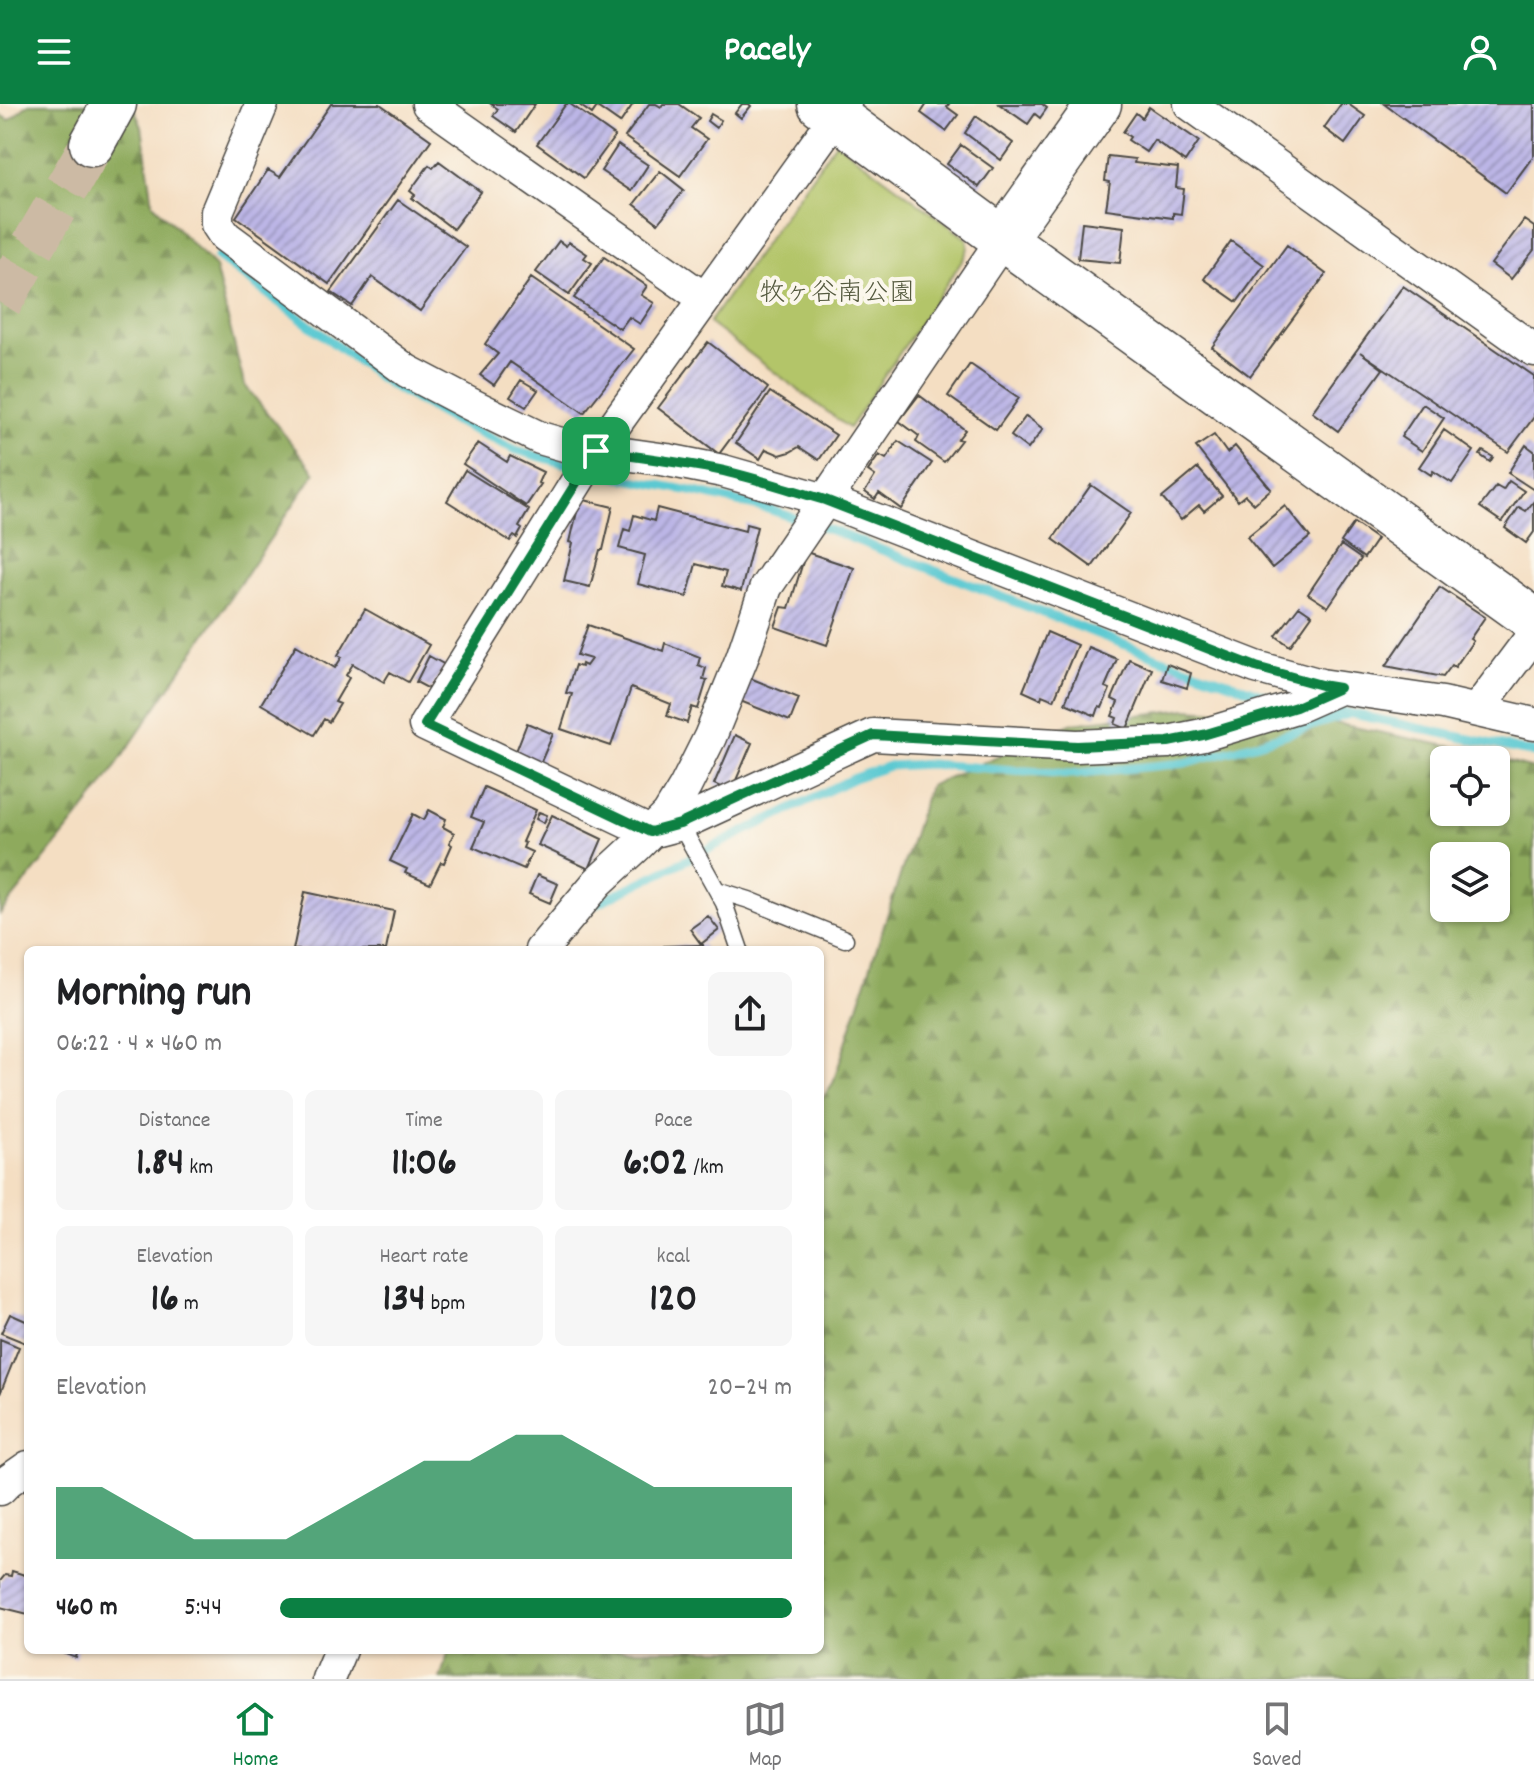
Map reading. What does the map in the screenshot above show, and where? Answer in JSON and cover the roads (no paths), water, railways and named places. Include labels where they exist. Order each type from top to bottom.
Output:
[{"type":"main road","points":[[92,144],[114,104]]},
{"type":"main road","points":[[1003,239],[1099,104]]},
{"type":"main road","points":[[834,108],[1003,239],[1534,620]]},
{"type":"street","points":[[262,104],[217,212],[217,224],[225,236],[407,371],[470,404],[540,438],[568,446],[723,471],[825,500],[1256,667],[1321,685],[1443,703],[1534,724]]},
{"type":"street","points":[[428,104],[705,299]]},
{"type":"street","points":[[1190,104],[1534,350]]},
{"type":"street","points":[[665,828],[425,725],[596,451],[705,299],[834,108]]},
{"type":"street","points":[[665,828],[668,815],[710,737],[766,587],[1003,239]]},
{"type":"street","points":[[1477,710],[1534,634]]},
{"type":"street","points":[[544,946],[598,882],[665,828],[873,735],[1077,746],[1168,742],[1203,735],[1296,707],[1339,688]]},
{"type":"street","points":[[0,1489],[24,1470]]},
{"type":"street","points":[[328,1679],[338,1654]]},
{"type":"lane","points":[[665,828],[703,864],[724,903],[739,946]]},
{"type":"lane","points":[[717,890],[845,939]]},
{"type":"waterway","points":[[218,257],[387,383],[452,420],[516,450],[605,475],[768,509],[833,531],[1159,658],[1283,700]]},
{"type":"waterway","points":[[1321,707],[1534,753]]},
{"type":"waterway","points":[[596,904],[854,778],[889,766],[929,764],[1070,774],[1185,763],[1349,714]]},
{"type":"tunnel","points":[[0,303],[92,144]]},
{"type":"park label","name":"牧ヶ谷南公園","points":[[837,291]]}]
